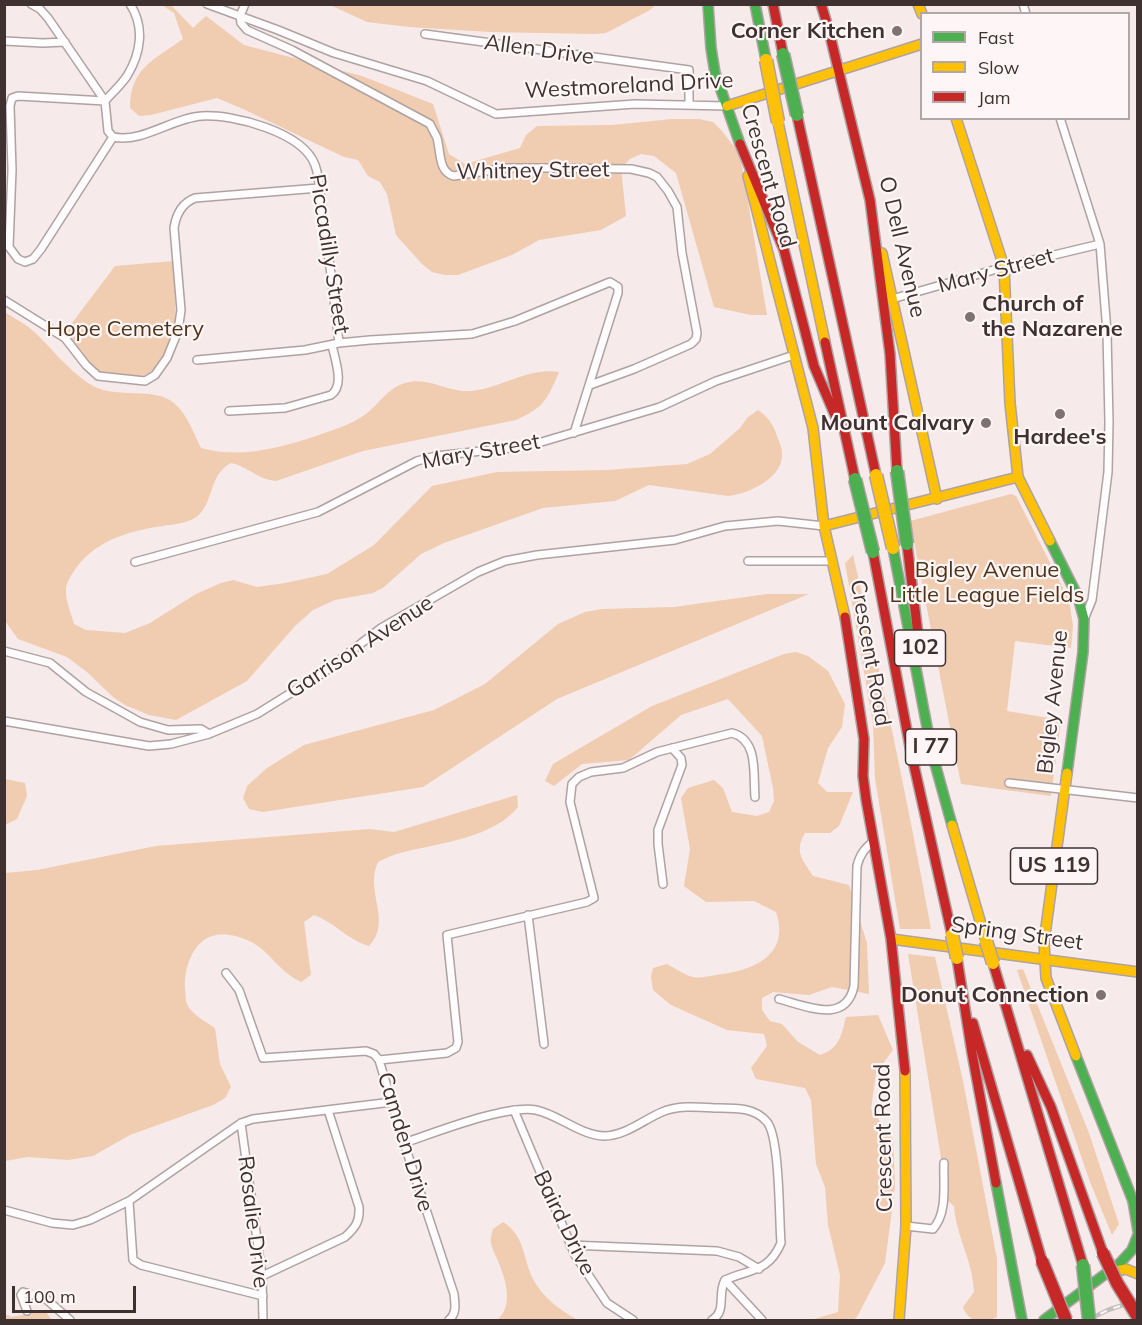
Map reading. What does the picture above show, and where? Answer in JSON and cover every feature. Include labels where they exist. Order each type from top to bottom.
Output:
[{"type":"main road","name":"Crescent Road","points":[[706,4],[715,73],[740,144],[813,428],[824,526],[848,630],[864,740],[863,776],[891,939],[906,1084],[906,1226],[899,1320]]},
{"type":"main road","name":"I 77","points":[[755,4],[848,448],[873,552],[911,752],[961,979],[1042,1261],[1066,1320]]},
{"type":"main road","name":"I 77","points":[[773,4],[893,548],[932,753],[956,841],[1011,1019],[1051,1107],[1103,1252],[1117,1283],[1137,1317]]},
{"type":"main road","name":"O Dell Avenue","points":[[822,4],[870,200],[937,499]]},
{"type":"main road","name":"Westmoreland Drive","points":[[727,106],[920,44]]},
{"type":"main road","name":"Bigley Avenue","points":[[957,120],[1004,267],[1010,403],[1018,477],[1077,597],[1083,619],[1083,652],[1043,959],[1046,978],[1133,1201],[1137,1222]]},
{"type":"main road","points":[[740,144],[784,250],[814,366],[848,448]]},
{"type":"main road","name":"102","points":[[870,200],[890,354],[897,471],[932,753]]},
{"type":"main road","points":[[824,526],[1018,477]]},
{"type":"main road","name":"Spring Street","points":[[891,939],[1137,972]]},
{"type":"main road","points":[[961,979],[972,1053],[1023,1320]]},
{"type":"main road","points":[[1011,1019],[1083,1265],[1089,1320]]},
{"type":"main road","name":"US 119","points":[[1044,1320],[1108,1272],[1132,1250],[1137,1233],[1137,1222]]},
{"type":"main road","points":[[1108,1272],[1126,1269],[1137,1274]]},
{"type":"street","points":[[31,4],[48,18],[105,100],[108,131],[113,137],[33,259],[25,262],[18,259],[9,247],[12,170],[10,106],[12,98],[18,96],[105,100]]},
{"type":"street","points":[[105,100],[127,76],[140,39],[139,22],[129,4]]},
{"type":"street","name":"Westmoreland Drive","points":[[207,4],[334,52],[427,81],[495,114],[635,104],[727,106]]},
{"type":"street","points":[[240,16],[245,4]]},
{"type":"street","name":"Whitney Street","points":[[240,16],[241,23],[252,33],[301,55],[430,124],[436,136],[443,168],[447,174],[454,176],[506,168],[631,169],[649,172],[657,177],[677,207],[682,253],[697,333],[696,339],[691,344],[644,365],[590,385]]},
{"type":"street","name":"Allen Drive","points":[[426,34],[689,70],[689,105]]},
{"type":"street","points":[[4,41],[65,42]]},
{"type":"street","name":"Piccadilly Street","points":[[113,137],[131,137],[201,116],[224,116],[264,126],[300,146],[315,165],[333,282],[335,344],[472,334],[514,321],[610,282],[618,287],[574,433]]},
{"type":"street","points":[[1061,120],[1100,244],[1109,383],[1108,472],[1092,600],[1083,619]]},
{"type":"street","points":[[4,300],[65,338],[86,365],[98,376],[144,381],[155,375],[167,358],[178,331],[181,310],[174,228],[181,209],[195,198],[319,188]]},
{"type":"street","name":"Mary Street","points":[[892,299],[1004,267],[1100,244]]},
{"type":"street","points":[[197,360],[305,350],[335,344],[339,384],[337,391],[331,395],[285,408],[229,411]]},
{"type":"street","name":"Mary Street","points":[[135,562],[318,512],[417,461],[436,456],[528,446],[660,407],[716,381],[794,355]]},
{"type":"street","name":"Garrison Avenue","points":[[4,721],[149,746],[171,744],[209,734],[257,714],[323,673],[381,628],[478,572],[505,561],[537,555],[675,540],[726,526],[778,522],[824,526]]},
{"type":"street","points":[[748,561],[831,561]]},
{"type":"street","points":[[4,651],[50,663],[86,692],[140,722],[168,730],[201,729],[209,734]]},
{"type":"street","name":"Camden Drive","points":[[449,1320],[453,1317],[456,1308],[454,1294],[379,1060],[447,1053],[456,1048],[459,1042],[447,935],[587,902],[594,898],[594,889],[570,802],[573,784],[579,777],[591,772],[623,768],[657,752],[732,733],[747,740],[752,754],[755,797]]},
{"type":"street","points":[[663,884],[658,830],[682,765],[681,758],[672,748]]},
{"type":"street","points":[[1009,783],[1137,798]]},
{"type":"street","points":[[779,999],[821,1010],[835,1010],[844,1005],[852,996],[857,866],[859,857],[874,841]]},
{"type":"street","points":[[528,915],[544,1044]]},
{"type":"street","points":[[226,973],[239,990],[263,1058],[366,1051],[374,1054],[379,1060]]},
{"type":"street","points":[[4,1210],[52,1223],[73,1225],[107,1213],[129,1201],[241,1123],[253,1119],[392,1102]]},
{"type":"street","points":[[404,1143],[514,1110],[536,1110],[594,1134],[605,1136],[617,1134],[663,1112],[675,1109],[739,1108],[753,1112],[767,1122],[776,1147],[781,1243],[777,1253],[759,1269],[725,1280],[721,1287],[721,1311],[718,1317],[712,1320]]},
{"type":"street","points":[[262,1276],[345,1236],[356,1226],[360,1216],[359,1206],[328,1110]]},
{"type":"street","name":"Baird Drive","points":[[514,1110],[570,1245],[607,1304],[633,1320]]},
{"type":"street","name":"Rosalie Drive","points":[[241,1123],[262,1276],[263,1320]]},
{"type":"street","points":[[906,1226],[933,1229],[939,1223],[942,1215],[944,1163]]},
{"type":"street","points":[[129,1201],[133,1260],[141,1265],[263,1296]]},
{"type":"street","points":[[570,1245],[717,1251],[739,1257],[759,1269]]},
{"type":"street","points":[[725,1280],[762,1320]]},
{"type":"street","points":[[27,1311],[21,1294],[23,1292],[46,1299],[70,1320]]},
{"type":"green space","points":[[170,4],[193,28],[206,16],[244,45],[362,76],[433,104],[449,154],[465,164],[520,148],[526,135],[537,126],[612,125],[672,119],[699,119],[713,122],[738,152],[742,166],[767,315],[751,315],[714,307],[676,173],[654,156],[641,154],[630,159],[621,168],[626,216],[601,230],[539,240],[512,255],[458,275],[432,272],[396,235],[387,194],[380,182],[368,176],[358,160],[344,157],[217,98],[151,115],[139,116],[130,108],[131,94],[139,74],[153,60],[183,39],[174,13],[162,5]]},
{"type":"green space","points":[[330,5],[656,5],[606,33],[595,34],[490,32],[409,27],[367,22]]},
{"type":"green space","name":"Hope Cemetery","points":[[174,261],[176,329],[160,364],[140,377],[100,373],[85,358],[66,331],[115,266]]},
{"type":"green space","points":[[5,312],[31,329],[88,383],[109,391],[167,398],[183,413],[201,448],[216,451],[259,451],[316,436],[360,418],[399,385],[413,381],[454,390],[471,391],[537,372],[559,372],[544,401],[533,411],[516,420],[363,451],[276,481],[263,478],[231,463],[218,475],[206,505],[195,518],[128,533],[100,546],[83,559],[70,578],[66,593],[74,624],[86,630],[125,633],[150,623],[196,594],[233,580],[257,587],[327,574],[374,545],[432,486],[497,472],[607,470],[687,464],[710,454],[758,410],[774,428],[782,449],[781,462],[771,477],[763,483],[736,495],[728,496],[649,485],[615,501],[543,508],[444,543],[421,554],[384,587],[373,593],[335,600],[313,610],[295,626],[247,681],[176,720],[149,715],[113,697],[87,672],[67,657],[18,639],[5,621]]},
{"type":"green space","name":"Bigley Avenue Little League Fields","points":[[1011,494],[1016,496],[1069,600],[1073,626],[1071,648],[1015,641],[1007,711],[1061,720],[1051,796],[961,784],[910,521]]},
{"type":"green space","points":[[853,555],[894,741],[931,929],[900,929],[875,779],[873,724],[845,563]]},
{"type":"green space","points":[[767,594],[809,594],[557,699],[423,787],[263,812],[249,809],[243,798],[247,786],[267,768],[304,745],[434,710],[485,684],[558,624],[585,612],[602,609],[674,607]]},
{"type":"green space","points":[[796,652],[808,656],[828,671],[845,704],[842,727],[828,748],[818,783],[827,792],[853,792],[839,826],[830,833],[805,833],[800,845],[801,855],[813,876],[849,885],[867,943],[869,994],[832,987],[809,995],[773,992],[762,998],[762,1010],[770,1021],[782,1024],[798,1042],[820,1055],[836,1045],[846,1017],[878,1015],[893,1050],[876,1073],[871,1109],[893,1139],[895,1187],[885,1263],[857,1317],[853,1320],[811,1320],[838,1312],[840,1275],[828,1225],[825,1187],[816,1164],[811,1100],[805,1088],[756,1079],[751,1068],[767,1046],[764,1034],[727,1030],[671,1005],[653,990],[651,977],[653,968],[667,964],[695,978],[730,973],[755,965],[773,950],[778,940],[779,927],[776,912],[754,901],[706,902],[684,886],[690,849],[681,798],[688,788],[714,780],[723,788],[732,812],[757,816],[769,812],[774,801],[773,788],[762,736],[728,699],[681,715],[629,760],[582,764],[554,786],[545,781],[553,764],[652,706],[784,654]]},
{"type":"green space","points":[[5,779],[25,783],[27,796],[17,819],[5,825]]},
{"type":"green space","points":[[517,795],[518,807],[495,826],[465,838],[401,853],[378,862],[374,884],[379,926],[369,946],[354,940],[314,915],[304,922],[311,975],[301,982],[282,969],[262,949],[243,938],[219,935],[209,937],[201,943],[194,951],[187,970],[186,1001],[195,1015],[215,1028],[220,1064],[231,1087],[225,1098],[213,1105],[130,1135],[93,1156],[68,1160],[28,1157],[5,1161],[5,873],[37,870],[156,846],[370,829],[394,832]]},
{"type":"green space","points":[[908,954],[935,957],[963,1081],[997,1259],[997,1317],[987,1321],[973,1319],[963,1307],[974,1292],[973,1281],[954,1206],[948,1201]]},
{"type":"green space","points":[[1023,969],[1089,1133],[1119,1224],[1112,1235],[1090,1182],[1017,970]]},
{"type":"green space","points":[[503,1222],[520,1241],[529,1271],[541,1292],[559,1308],[578,1320],[497,1320],[505,1308],[507,1292],[504,1276],[491,1240],[493,1229]]},
{"type":"green space","points":[[45,1311],[52,1320],[5,1320],[4,1313],[11,1317]]},
{"type":"railway","points":[[1088,1320],[1108,1310],[1138,1300]]},
{"type":"traffic: fast","points":[[708,4],[711,48]]},
{"type":"traffic: fast","points":[[755,4],[766,60]]},
{"type":"traffic: fast","points":[[711,48],[715,73],[740,144]]},
{"type":"traffic: fast","points":[[783,54],[797,115]]},
{"type":"traffic: fast","points":[[897,471],[907,544]]},
{"type":"traffic: fast","points":[[855,479],[873,552]]},
{"type":"traffic: fast","points":[[1050,541],[1078,597],[1084,619],[1083,652],[1067,773]]},
{"type":"traffic: fast","points":[[893,548],[932,753],[952,825]]},
{"type":"traffic: fast","points":[[1076,1056],[1133,1201],[1138,1231]]},
{"type":"traffic: fast","points":[[996,1183],[1022,1320]]},
{"type":"traffic: fast","points":[[1044,1320],[1120,1263],[1132,1250],[1138,1235]]},
{"type":"traffic: fast","points":[[1083,1265],[1089,1320]]},
{"type":"traffic: slow","points":[[918,4],[921,12]]},
{"type":"traffic: slow","points":[[727,106],[920,45]]},
{"type":"traffic: slow","points":[[766,60],[778,122]]},
{"type":"traffic: slow","points":[[957,120],[1004,267],[1010,403],[1018,477],[1050,541]]},
{"type":"traffic: slow","points":[[778,122],[825,342]]},
{"type":"traffic: slow","points":[[748,176],[813,428],[824,526],[845,617]]},
{"type":"traffic: slow","points":[[882,253],[937,499]]},
{"type":"traffic: slow","points":[[876,475],[893,548]]},
{"type":"traffic: slow","points":[[824,526],[1018,477]]},
{"type":"traffic: slow","points":[[1067,773],[1044,942],[1046,978],[1076,1056]]},
{"type":"traffic: slow","points":[[952,825],[986,941]]},
{"type":"traffic: slow","points":[[952,935],[957,958]]},
{"type":"traffic: slow","points":[[891,939],[1138,972]]},
{"type":"traffic: slow","points":[[986,941],[993,963]]},
{"type":"traffic: slow","points":[[899,1320],[906,1226],[905,1071]]},
{"type":"traffic: slow","points":[[1110,1272],[1126,1269],[1138,1274]]},
{"type":"traffic: jam","points":[[773,4],[783,54]]},
{"type":"traffic: jam","points":[[821,4],[828,27]]},
{"type":"traffic: jam","points":[[828,27],[870,200]]},
{"type":"traffic: jam","points":[[797,115],[876,475]]},
{"type":"traffic: jam","points":[[740,144],[784,250],[814,366],[837,420]]},
{"type":"traffic: jam","points":[[870,200],[890,354],[897,471]]},
{"type":"traffic: jam","points":[[825,342],[855,479]]},
{"type":"traffic: jam","points":[[907,544],[920,651]]},
{"type":"traffic: jam","points":[[873,552],[911,752],[952,935]]},
{"type":"traffic: jam","points":[[845,617],[864,739],[863,776],[866,799],[891,939],[905,1071]]},
{"type":"traffic: jam","points":[[957,958],[996,1183]]},
{"type":"traffic: jam","points":[[993,963],[1083,1265]]},
{"type":"traffic: jam","points":[[973,1023],[1042,1261]]},
{"type":"traffic: jam","points":[[1027,1055],[1051,1107],[1103,1253]]},
{"type":"traffic: jam","points":[[1103,1253],[1117,1283],[1138,1317]]},
{"type":"traffic: jam","points":[[1042,1261],[1066,1320]]},
{"type":"place","name":"Corner Kitchen","points":[[897,31]]},
{"type":"place","name":"Church of the Nazarene","points":[[970,317]]},
{"type":"place","name":"Hardee's","points":[[1060,414]]},
{"type":"place","name":"Mount Calvary","points":[[986,423]]},
{"type":"place","name":"Donut Connection","points":[[1101,995]]}]
